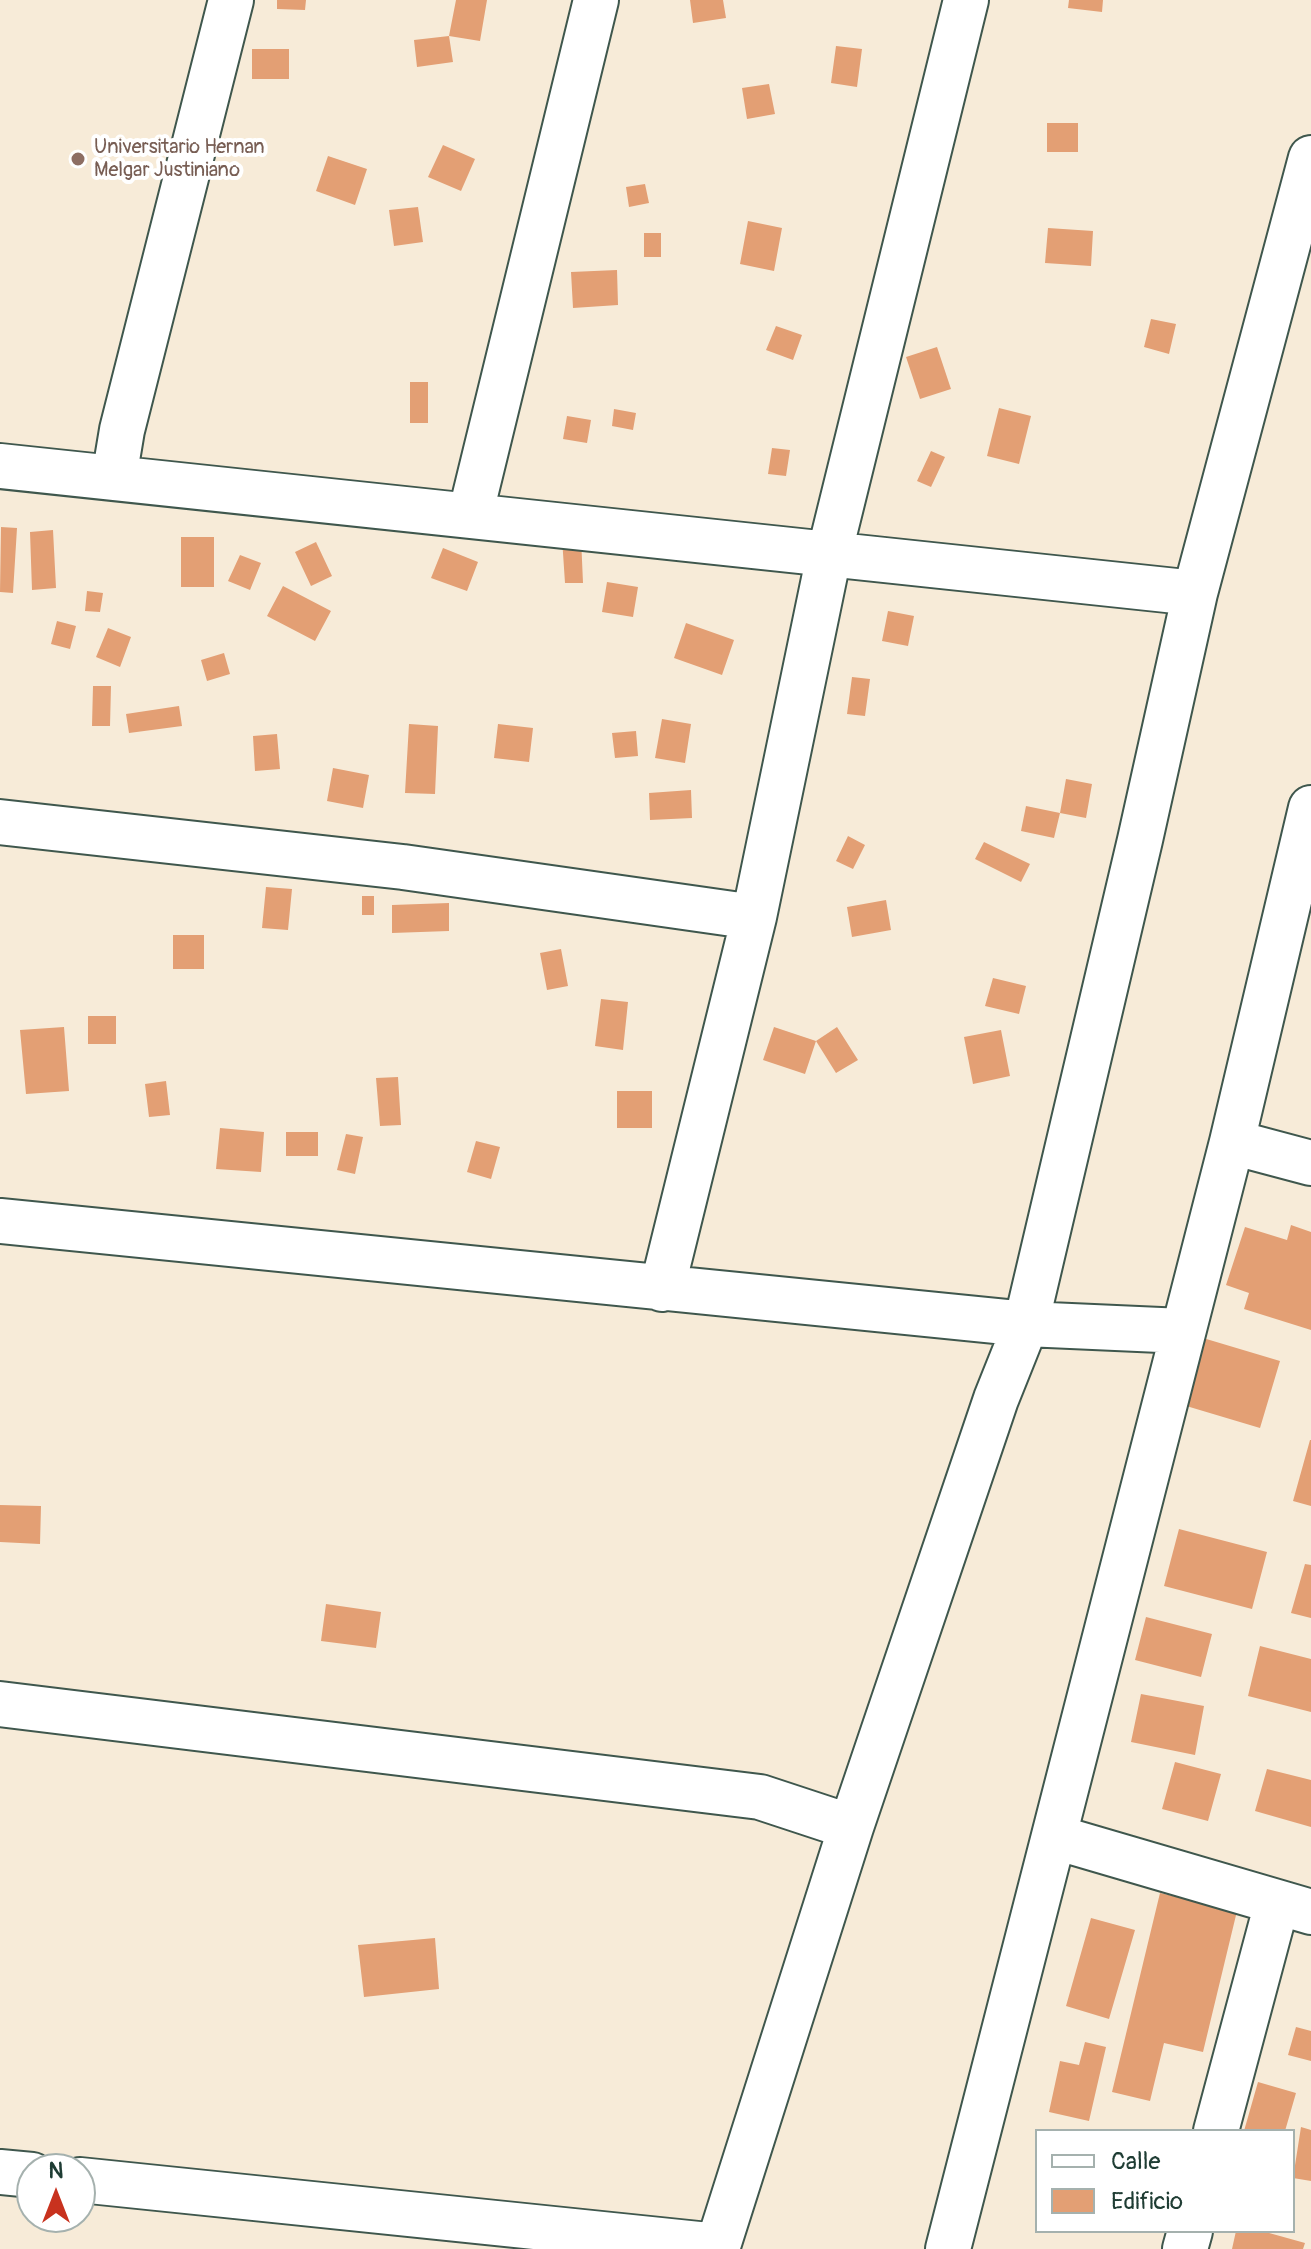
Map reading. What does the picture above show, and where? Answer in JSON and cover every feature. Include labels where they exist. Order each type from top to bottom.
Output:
[{"type":"street","points":[[114,478],[122,430],[231,0]]},
{"type":"street","points":[[470,516],[596,0]]},
{"type":"street","points":[[662,1289],[754,917],[829,555],[966,0]]},
{"type":"street","points":[[96,2182],[718,2247],[851,1827],[996,1399],[1026,1324],[1195,593],[1311,158]]},
{"type":"street","points":[[0,466],[1195,593]]},
{"type":"street","points":[[948,2249],[1232,1142],[1311,808]]},
{"type":"street","points":[[0,822],[403,867],[754,917]]},
{"type":"street","points":[[1232,1142],[1311,1163]]},
{"type":"street","points":[[0,1221],[1026,1324],[1183,1331]]},
{"type":"street","points":[[0,1704],[760,1797],[851,1827]]},
{"type":"street","points":[[1055,1837],[1294,1907],[1217,2129]]},
{"type":"building","points":[[277,0],[306,0],[305,10],[277,9]]},
{"type":"building","points":[[456,0],[487,0],[480,41],[449,36]]},
{"type":"building","points":[[690,0],[723,0],[726,18],[693,23]]},
{"type":"building","points":[[1069,0],[1103,0],[1102,12],[1068,8]]},
{"type":"building","points":[[449,36],[453,62],[417,67],[414,40]]},
{"type":"building","points":[[836,46],[862,49],[857,87],[831,83]]},
{"type":"building","points":[[252,49],[289,49],[289,79],[252,79]]},
{"type":"building","points":[[769,84],[775,114],[747,119],[742,88]]},
{"type":"building","points":[[1047,123],[1078,123],[1078,152],[1047,152]]},
{"type":"building","points":[[443,145],[475,159],[461,191],[428,177]]},
{"type":"building","points":[[328,156],[367,169],[355,205],[316,191]]},
{"type":"building","points":[[645,184],[649,203],[629,207],[626,187]]},
{"type":"building","points":[[418,207],[423,242],[394,246],[389,210]]},
{"type":"building","points":[[748,221],[782,228],[774,271],[740,264]]},
{"type":"building","points":[[1048,228],[1093,231],[1091,266],[1045,263]]},
{"type":"building","points":[[644,233],[661,233],[661,257],[644,257]]},
{"type":"building","points":[[617,270],[618,305],[573,308],[571,272]]},
{"type":"building","points":[[1151,319],[1176,324],[1169,354],[1144,347]]},
{"type":"building","points":[[776,326],[802,335],[793,360],[766,350]]},
{"type":"building","points":[[937,347],[951,389],[920,399],[906,357]]},
{"type":"building","points":[[410,382],[428,382],[428,423],[410,423]]},
{"type":"building","points":[[999,408],[1031,416],[1019,464],[987,456]]},
{"type":"building","points":[[614,409],[636,413],[633,430],[612,426]]},
{"type":"building","points":[[567,416],[591,420],[587,443],[563,439]]},
{"type":"building","points":[[772,448],[790,450],[786,476],[768,474]]},
{"type":"building","points":[[931,451],[945,457],[931,487],[917,481]]},
{"type":"building","points":[[1,527],[17,528],[13,593],[0,592]]},
{"type":"building","points":[[53,530],[56,588],[32,590],[30,532]]},
{"type":"building","points":[[181,537],[214,537],[214,587],[181,587]]},
{"type":"building","points":[[581,537],[583,583],[565,583],[562,538]]},
{"type":"building","points":[[316,542],[332,576],[311,586],[295,552]]},
{"type":"building","points":[[443,548],[478,562],[467,591],[431,578]]},
{"type":"building","points":[[240,555],[261,563],[250,590],[228,581]]},
{"type":"building","points":[[607,582],[638,587],[633,617],[602,612]]},
{"type":"building","points":[[283,586],[331,611],[315,641],[267,616]]},
{"type":"building","points":[[87,591],[103,593],[100,612],[85,611]]},
{"type":"building","points":[[888,611],[914,616],[908,646],[882,641]]},
{"type":"building","points":[[57,621],[76,626],[70,649],[51,644]]},
{"type":"building","points":[[686,623],[734,640],[722,675],[674,658]]},
{"type":"building","points":[[108,628],[131,637],[120,667],[96,657]]},
{"type":"building","points":[[224,653],[230,674],[207,681],[201,660]]},
{"type":"building","points":[[852,677],[870,679],[865,716],[847,714]]},
{"type":"building","points":[[93,686],[111,686],[110,726],[92,726]]},
{"type":"building","points":[[179,706],[182,726],[129,733],[126,714]]},
{"type":"building","points":[[662,719],[691,724],[685,763],[655,758]]},
{"type":"building","points":[[409,724],[438,726],[435,794],[405,793]]},
{"type":"building","points":[[498,724],[533,728],[529,762],[494,758]]},
{"type":"building","points":[[636,731],[638,756],[615,758],[612,733]]},
{"type":"building","points":[[277,734],[280,769],[255,771],[253,736]]},
{"type":"building","points":[[333,768],[369,775],[363,808],[327,801]]},
{"type":"building","points":[[1066,779],[1092,784],[1086,818],[1060,813]]},
{"type":"building","points":[[691,790],[692,818],[650,820],[649,793]]},
{"type":"building","points":[[1026,806],[1060,813],[1054,838],[1021,831]]},
{"type":"building","points":[[848,836],[865,845],[853,869],[836,861]]},
{"type":"building","points":[[984,842],[1030,864],[1021,882],[975,859]]},
{"type":"building","points":[[266,887],[292,889],[288,930],[262,928]]},
{"type":"building","points":[[362,896],[374,896],[374,915],[362,915]]},
{"type":"building","points":[[886,900],[891,930],[852,937],[847,907]]},
{"type":"building","points":[[449,903],[449,931],[392,933],[392,905]]},
{"type":"building","points":[[173,935],[204,935],[204,969],[173,969]]},
{"type":"building","points":[[561,949],[568,986],[547,990],[540,953]]},
{"type":"building","points":[[993,978],[1026,986],[1019,1014],[985,1006]]},
{"type":"building","points":[[601,999],[628,1002],[623,1050],[595,1046]]},
{"type":"building","points":[[88,1016],[116,1016],[116,1044],[88,1044]]},
{"type":"building","points":[[64,1027],[69,1091],[26,1094],[20,1030]]},
{"type":"building","points":[[774,1027],[816,1041],[805,1074],[763,1060]]},
{"type":"building","points":[[837,1027],[858,1060],[836,1073],[816,1041]]},
{"type":"building","points":[[1001,1030],[1010,1076],[973,1084],[964,1037]]},
{"type":"building","points":[[398,1077],[401,1125],[380,1126],[376,1078]]},
{"type":"building","points":[[166,1081],[170,1115],[149,1117],[145,1084]]},
{"type":"building","points":[[617,1091],[652,1091],[652,1128],[617,1128]]},
{"type":"building","points":[[220,1128],[264,1132],[261,1172],[216,1169]]},
{"type":"building","points":[[286,1132],[318,1132],[318,1156],[286,1156]]},
{"type":"building","points":[[346,1134],[363,1137],[355,1174],[337,1170]]},
{"type":"building","points":[[476,1141],[500,1147],[491,1179],[467,1172]]},
{"type":"building","points":[[1291,1225],[1311,1232],[1311,1330],[1244,1309],[1249,1293],[1226,1285],[1245,1227],[1287,1240]]},
{"type":"building","points":[[1203,1338],[1280,1361],[1260,1428],[1183,1405]]},
{"type":"building","points":[[1311,1440],[1311,1506],[1293,1501]]},
{"type":"building","points":[[0,1505],[41,1506],[40,1544],[0,1542]]},
{"type":"building","points":[[1179,1529],[1267,1552],[1252,1609],[1164,1586]]},
{"type":"building","points":[[1305,1564],[1311,1565],[1311,1618],[1291,1613]]},
{"type":"building","points":[[326,1604],[381,1612],[376,1648],[321,1641]]},
{"type":"building","points":[[1146,1617],[1212,1634],[1201,1677],[1135,1660]]},
{"type":"building","points":[[1260,1646],[1311,1659],[1311,1712],[1248,1696]]},
{"type":"building","points":[[1141,1694],[1204,1706],[1195,1755],[1131,1742]]},
{"type":"building","points":[[1175,1762],[1221,1774],[1208,1821],[1162,1809]]},
{"type":"building","points":[[1267,1769],[1311,1780],[1311,1827],[1255,1811]]},
{"type":"building","points":[[1160,1893],[1237,1911],[1203,2052],[1164,2043],[1150,2101],[1112,2092]]},
{"type":"building","points":[[1091,1918],[1135,1930],[1109,2019],[1066,2006]]},
{"type":"building","points":[[435,1938],[439,1989],[364,1997],[358,1945]]},
{"type":"building","points":[[1296,2027],[1311,2031],[1311,2061],[1288,2055]]},
{"type":"building","points":[[1085,2042],[1106,2047],[1089,2121],[1049,2112],[1060,2061],[1079,2065]]},
{"type":"building","points":[[1258,2082],[1296,2093],[1286,2129],[1245,2129]]},
{"type":"building","points":[[1301,2127],[1311,2130],[1311,2181],[1295,2178]]},
{"type":"building","points":[[1236,2233],[1269,2233],[1305,2243],[1303,2249],[1232,2249]]},
{"type":"place","name":"Universitario Hernan Melgar Justiniano","points":[[78,159]]}]
